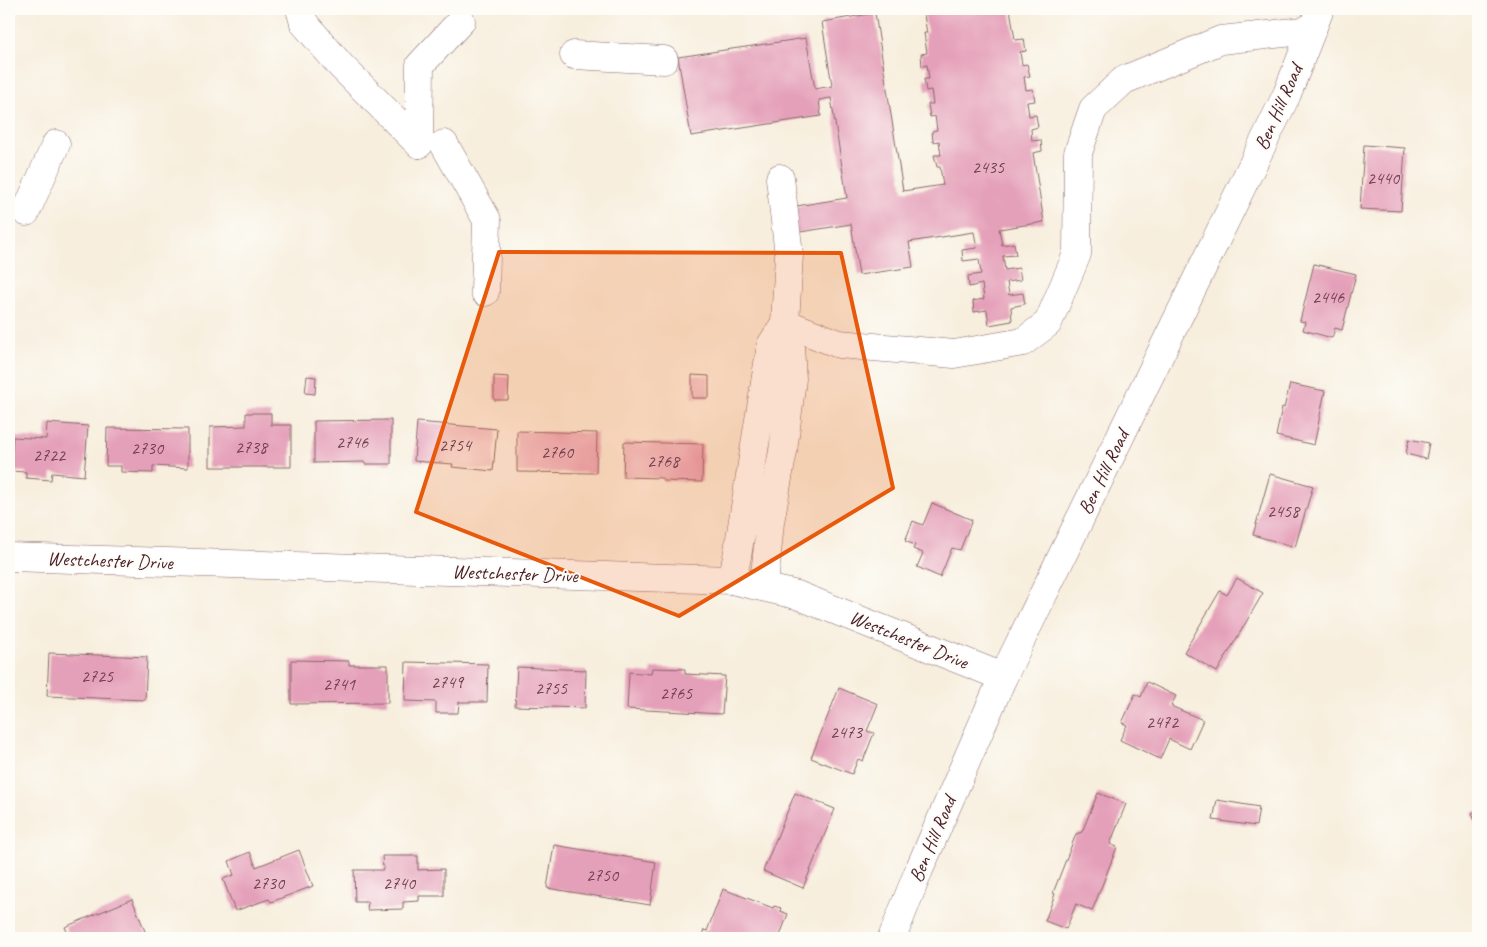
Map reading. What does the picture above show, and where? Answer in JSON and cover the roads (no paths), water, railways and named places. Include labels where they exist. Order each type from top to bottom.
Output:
[{"type":"street","points":[[300,9],[304,23],[328,52],[419,144],[420,65],[461,21]]},
{"type":"street","points":[[785,323],[839,344],[954,354],[1023,342],[1048,324],[1077,254],[1078,153],[1093,108],[1124,80],[1221,40],[1316,19]]},
{"type":"street","name":"Ben Hill Road","points":[[892,938],[919,870],[1003,677],[1287,94],[1316,19]]},
{"type":"street","points":[[574,55],[664,60]]},
{"type":"street","points":[[26,212],[56,144]]},
{"type":"street","points":[[444,144],[487,220],[485,292]]},
{"type":"street","points":[[764,587],[770,522],[792,379],[790,346],[785,323],[789,255],[780,178]]},
{"type":"street","points":[[732,580],[738,556],[769,353],[771,345],[785,323]]},
{"type":"street","name":"Westchester Drive","points":[[9,557],[732,580],[797,594],[1003,677]]}]
